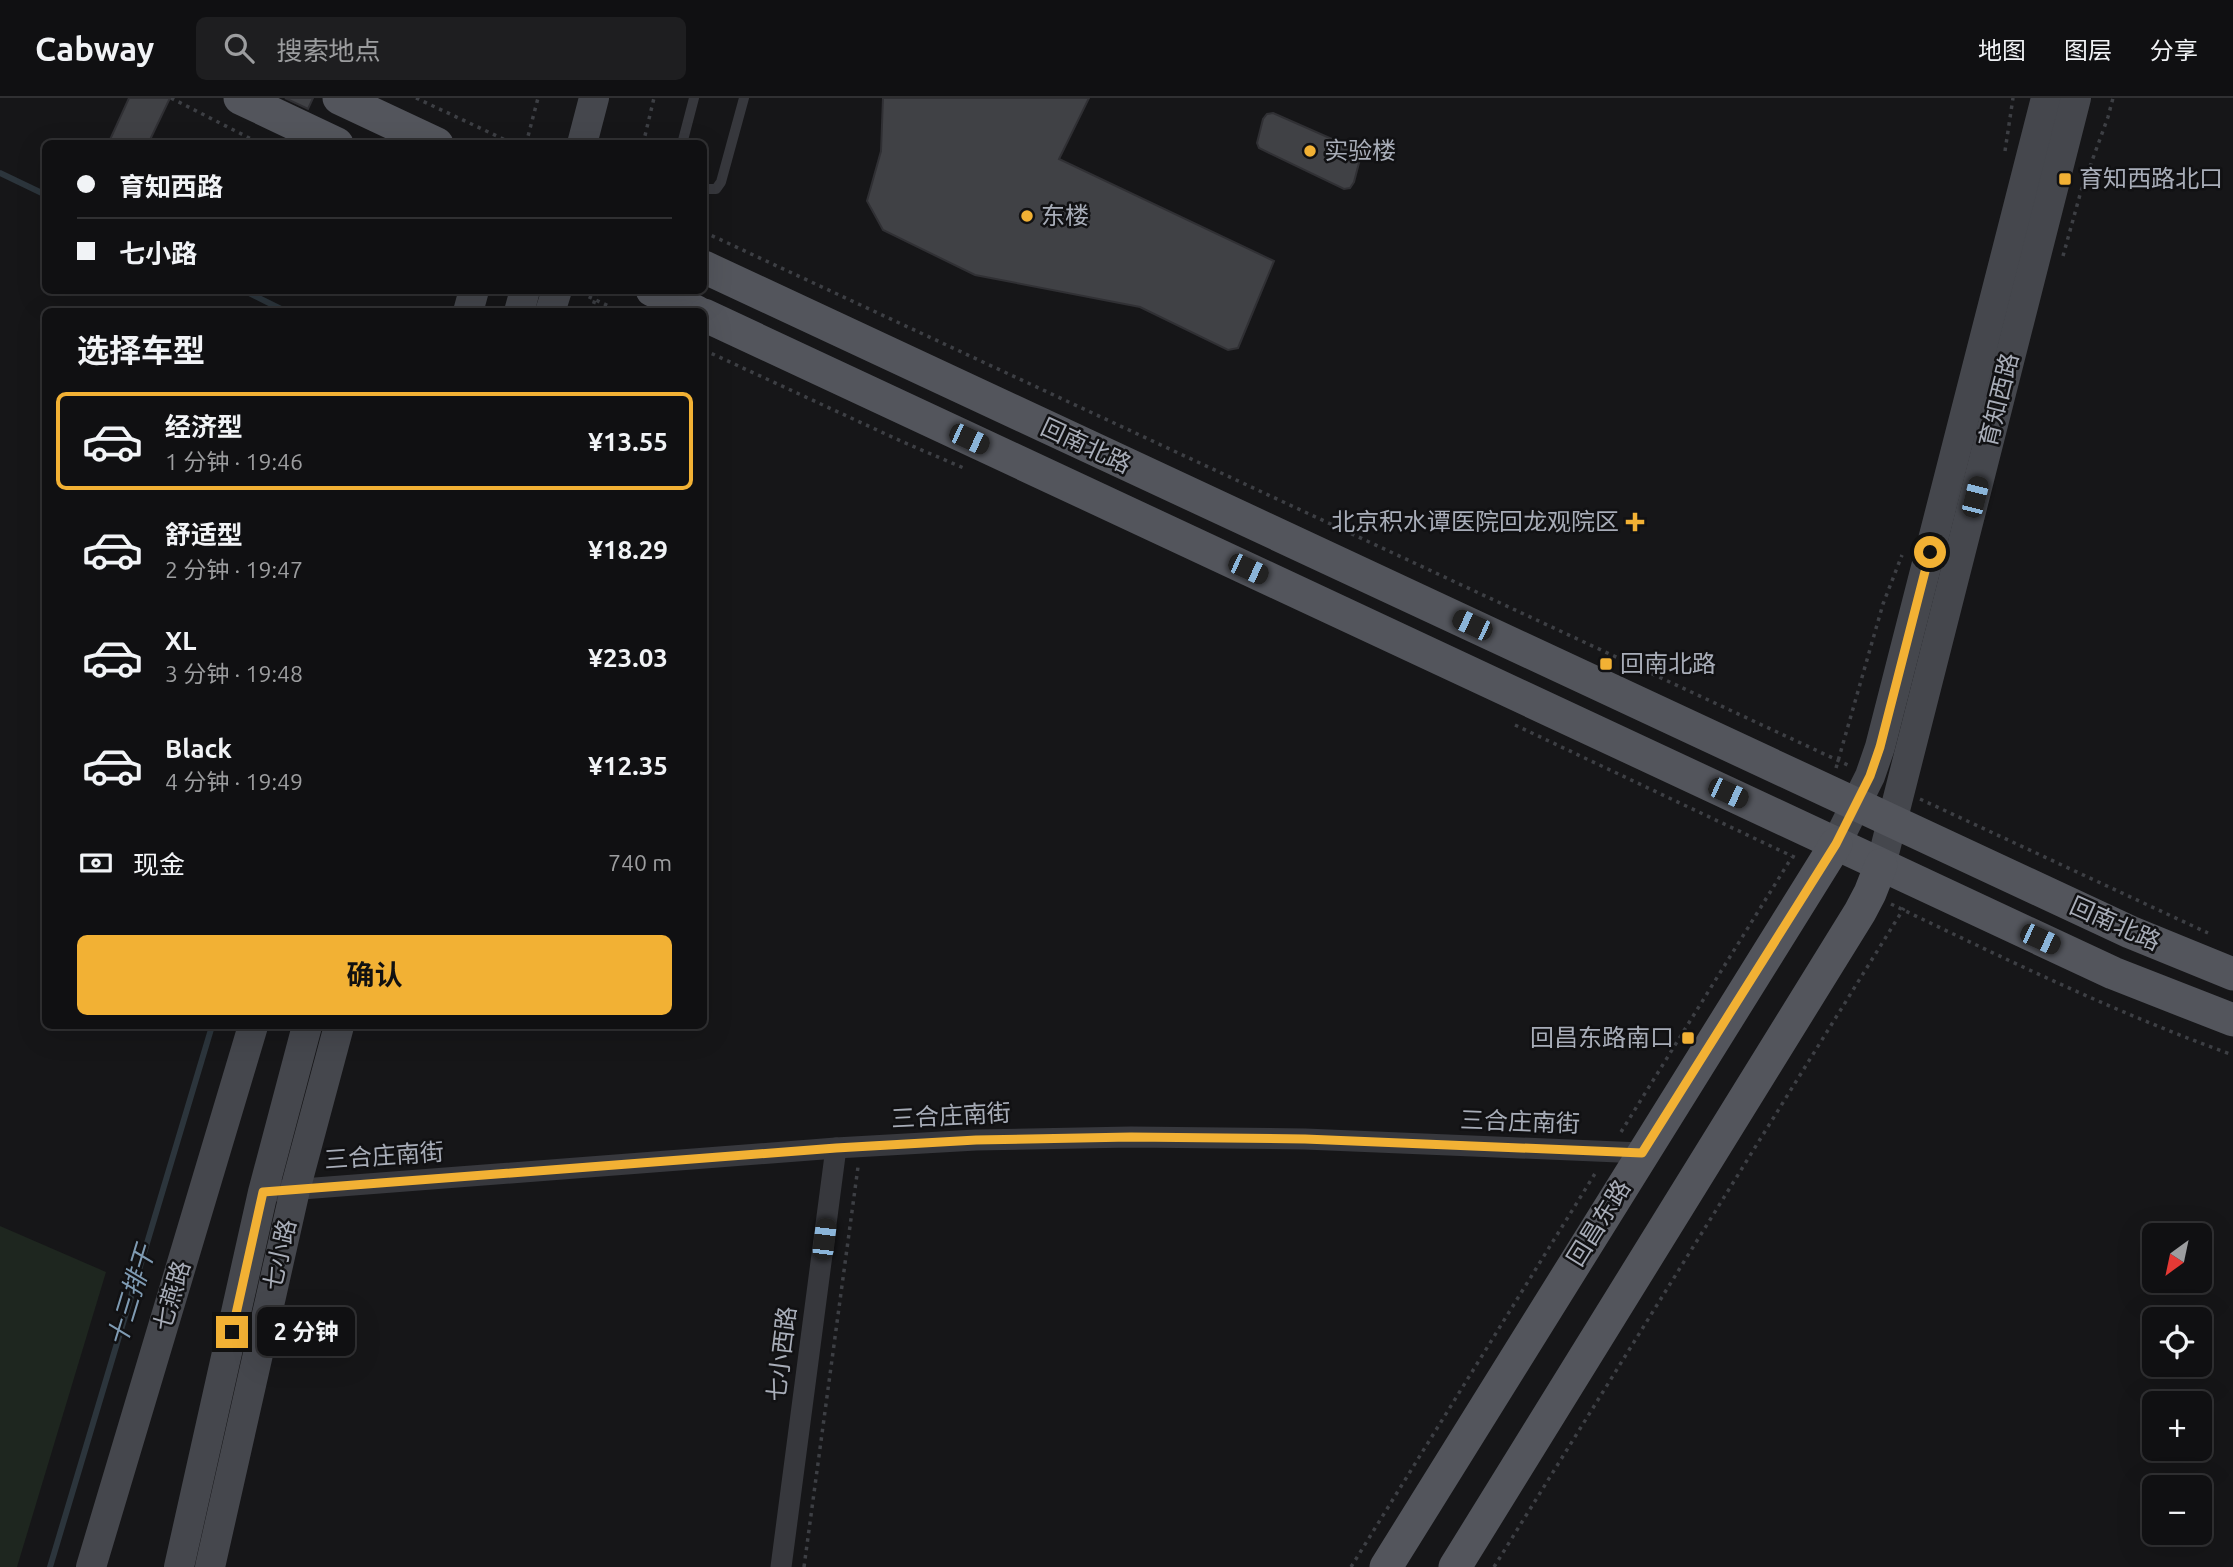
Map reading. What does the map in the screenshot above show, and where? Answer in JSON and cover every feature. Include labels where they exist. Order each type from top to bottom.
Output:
[{"type":"main road","points":[[240,98],[329,140]]},
{"type":"main road","points":[[340,98],[429,140]]},
{"type":"main road","name":"回南北路","points":[[707,268],[2130,932],[2233,974]]},
{"type":"main road","points":[[660,294],[689,308]]},
{"type":"main road","name":"回南北路","points":[[707,316],[2113,973],[2233,1020]]},
{"type":"main road","name":"回昌东路","points":[[1385,1567],[1836,844]]},
{"type":"main road","points":[[1457,1566],[1860,912],[1881,865]]},
{"type":"street","points":[[583,140],[594,98]]},
{"type":"street","name":"育知西路","points":[[1836,844],[1870,776],[1882,739],[2046,98]]},
{"type":"street","name":"育知西路","points":[[1881,865],[2076,98]]},
{"type":"street","name":"七燕路","points":[[91,1567],[252,1029]]},
{"type":"street","name":"七小路","points":[[179,1567],[263,1192],[306,1029]]},
{"type":"street","name":"七小路","points":[[210,1567],[295,1189],[337,1029]]},
{"type":"street","name":"三合庄南街","points":[[263,1192],[836,1148],[976,1140],[1131,1137],[1305,1139],[1642,1153]]},
{"type":"street","name":"七小西路","points":[[781,1567],[836,1148]]},
{"type":"lane","points":[[683,140],[694,98]]},
{"type":"lane","points":[[707,189],[716,189],[721,182],[744,98]]},
{"type":"path","points":[[170,98],[253,140]]},
{"type":"path","points":[[416,98],[505,140]]},
{"type":"path","points":[[527,140],[538,98]]},
{"type":"path","points":[[644,140],[654,98]]},
{"type":"path","points":[[707,233],[1807,746]]},
{"type":"path","points":[[584,294],[613,308]]},
{"type":"path","points":[[592,308],[597,294]]},
{"type":"path","points":[[1948,811],[2218,938]]},
{"type":"path","points":[[1351,1567],[1773,887]]},
{"type":"path","points":[[1909,912],[2080,992],[2233,1055]]},
{"type":"path","points":[[1495,1567],[1888,937]]},
{"type":"path","points":[[804,1567],[855,1184]]},
{"type":"shaded area","points":[[0,1226],[106,1272],[17,1567],[0,1567]]},
{"type":"building","points":[[129,98],[170,98],[150,140],[110,140]]},
{"type":"building","points":[[285,98],[313,98],[308,109]]},
{"type":"building","name":"东楼","points":[[883,98],[1089,98],[1059,159],[1274,261],[1238,348],[1228,350],[1140,307],[975,275],[883,230],[867,201],[881,151]]},
{"type":"building","name":"实验楼","points":[[1273,113],[1357,150],[1360,159],[1350,188],[1344,189],[1259,148],[1257,143],[1263,119],[1267,114]]},
{"type":"waterway","points":[[0,173],[42,193]]},
{"type":"waterway","points":[[251,294],[279,308]]},
{"type":"waterway","name":"十三排干","points":[[50,1567],[211,1029]]},
{"type":"place","name":"实验楼","points":[[1310,151]]},
{"type":"place","name":"育知西路北口","points":[[2065,179]]},
{"type":"place","name":"东楼","points":[[1027,216]]},
{"type":"place","name":"北京积水谭医院回龙观院区","points":[[1635,522]]},
{"type":"place","name":"回南北路","points":[[1606,664]]},
{"type":"place","name":"回昌东路南口","points":[[1688,1038]]},
{"type":"route","points":[[232,1332],[263,1192],[836,1148],[976,1140],[1131,1137],[1305,1139],[1642,1153],[1836,844],[1857,804],[1880,747],[1930,552]]}]
